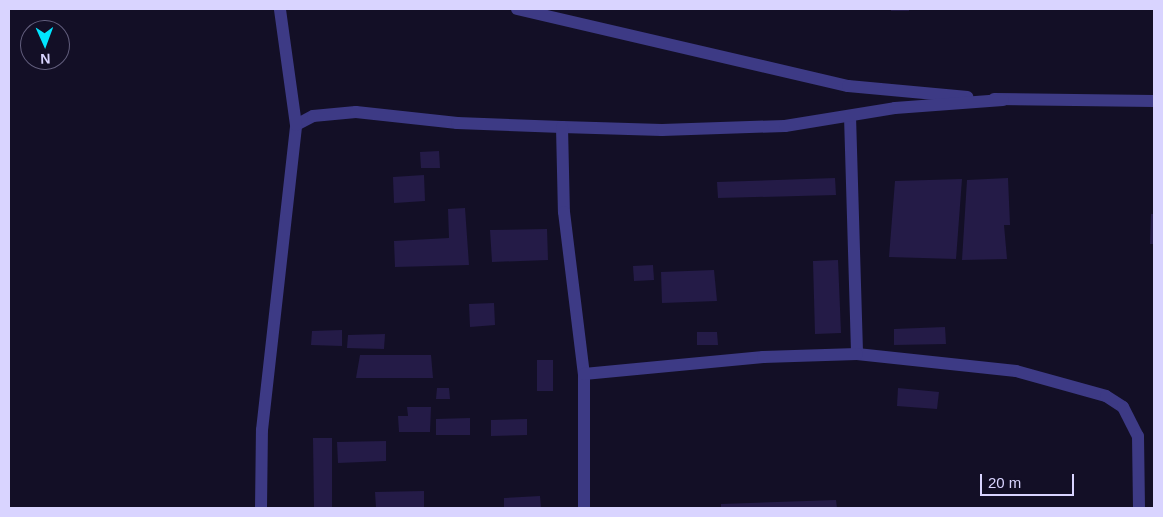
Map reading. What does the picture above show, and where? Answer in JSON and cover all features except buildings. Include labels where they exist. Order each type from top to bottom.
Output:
[{"type":"street","points":[[261,508],[262,430],[296,125],[280,9]]},
{"type":"street","points":[[517,9],[848,86],[1003,100]]},
{"type":"street","points":[[296,125],[313,116],[356,112],[457,123],[662,130],[785,126],[895,108],[1003,100],[1154,101]]},
{"type":"street","points":[[850,116],[857,354]]},
{"type":"street","points":[[562,128],[564,212],[584,374],[584,508]]},
{"type":"street","points":[[584,374],[763,357],[857,354],[1016,371],[1106,396],[1123,407],[1138,436],[1139,508]]}]
